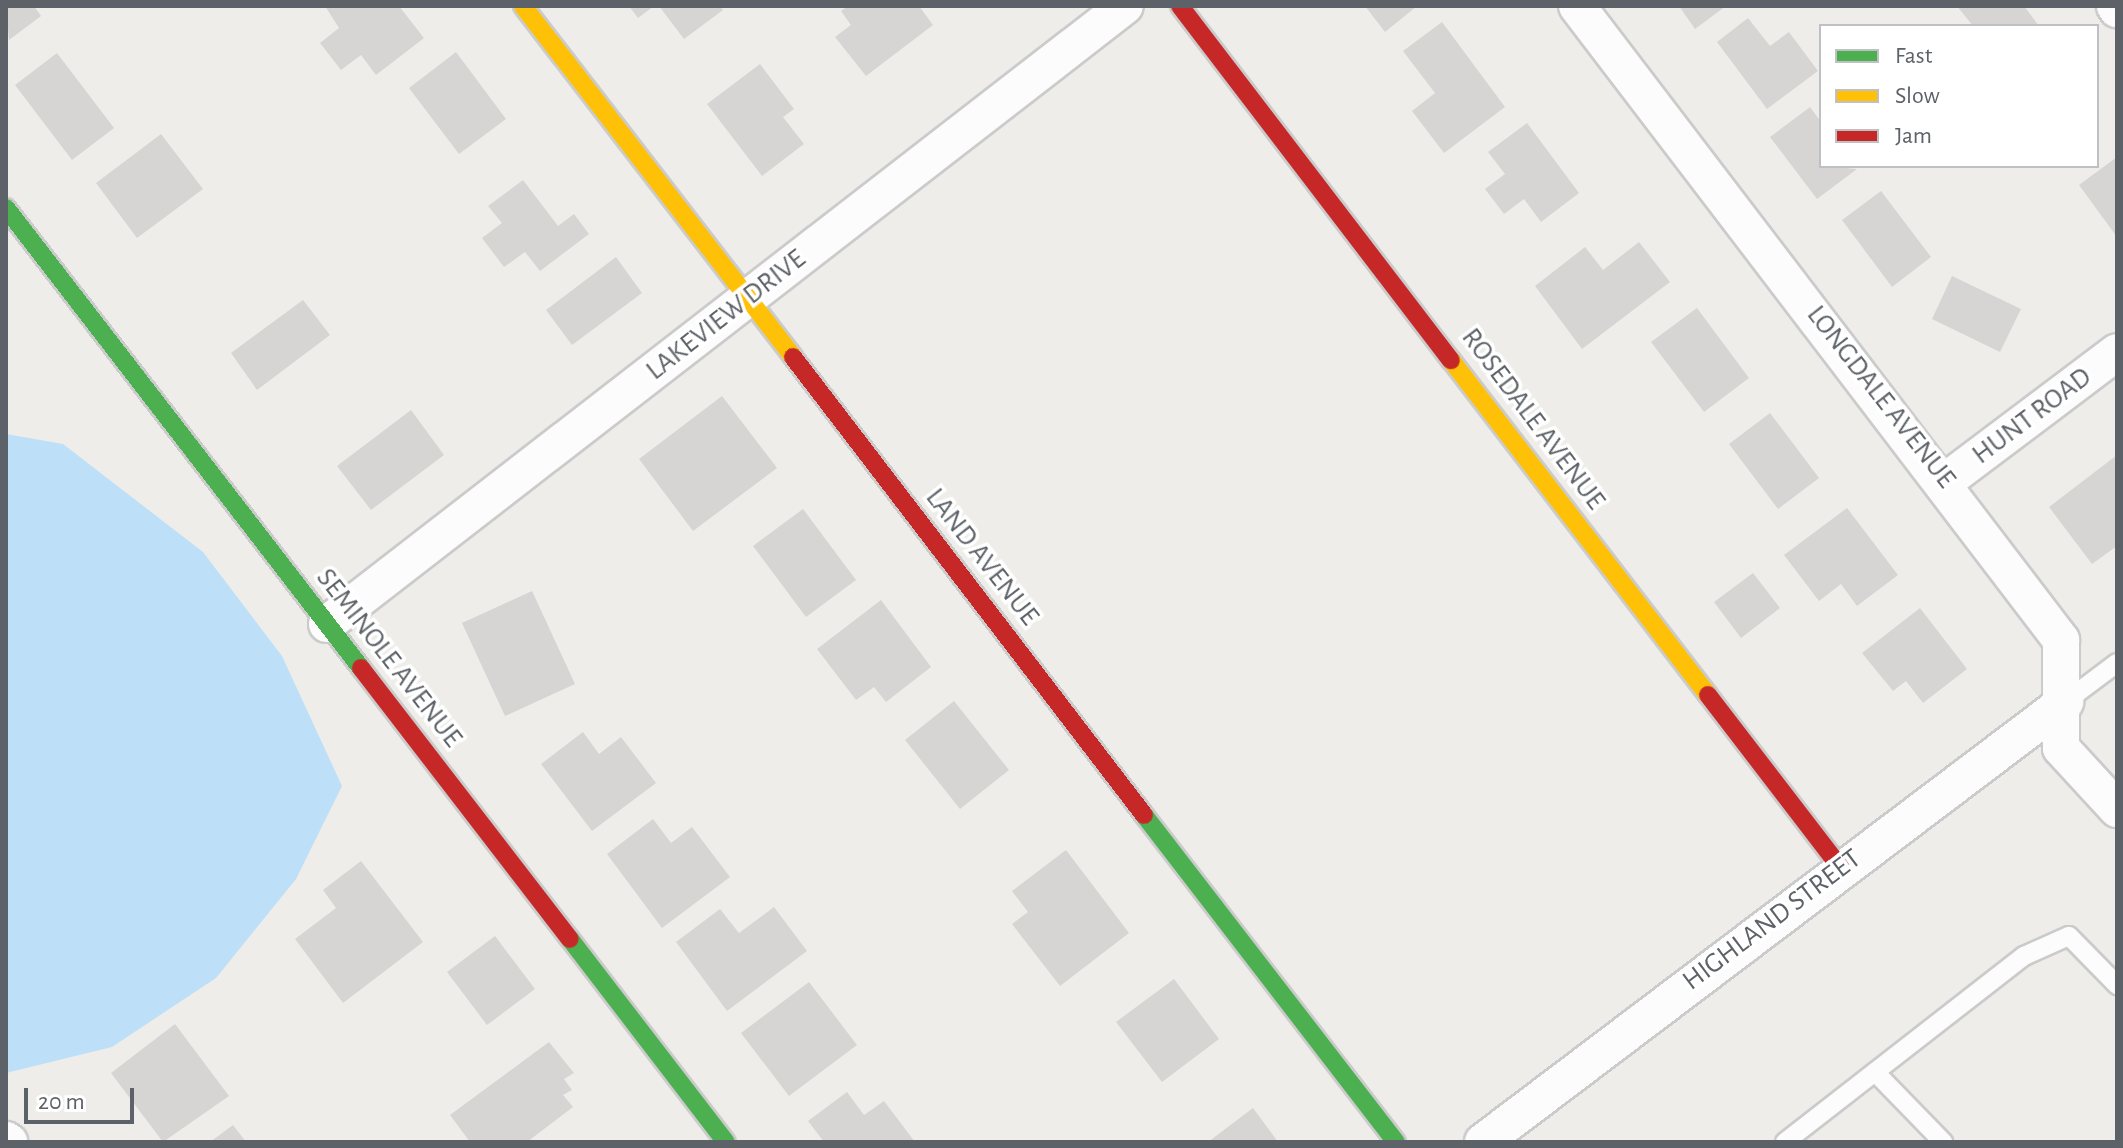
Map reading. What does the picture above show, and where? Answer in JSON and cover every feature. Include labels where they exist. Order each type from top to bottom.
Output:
[{"type":"street","name":"LAND AVENUE","points":[[523,6],[1396,1142]]},
{"type":"street","name":"LAKEVIEW DRIVE","points":[[327,624],[1125,6]]},
{"type":"street","name":"ROSEDALE AVENUE","points":[[1180,6],[1840,867]]},
{"type":"street","name":"LONGDALE AVENUE","points":[[1577,6],[1946,481],[2061,640],[2065,702],[2061,748],[2117,809]]},
{"type":"street","name":"SEMINOLE AVENUE","points":[[6,208],[726,1142]]},
{"type":"street","name":"HUNT ROAD","points":[[1946,481],[2117,352]]},
{"type":"street","name":"HIGHLAND STREET","points":[[1483,1142],[1840,867],[2065,702]]},
{"type":"lane","points":[[2065,702],[2117,663]]},
{"type":"lane","points":[[1785,1142],[2024,956],[2069,936],[2117,985]]},
{"type":"lane","points":[[1875,1072],[1943,1142]]},
{"type":"water","points":[[6,434],[63,444],[203,552],[282,656],[342,786],[296,879],[216,978],[112,1047],[6,1073]]},
{"type":"building","points":[[6,6],[34,6],[41,16],[9,40]]},
{"type":"building","points":[[325,6],[399,6],[424,38],[376,75],[361,55],[341,70],[320,43],[339,28]]},
{"type":"building","points":[[629,6],[654,6],[638,18]]},
{"type":"building","points":[[659,6],[720,6],[723,10],[684,39]]},
{"type":"building","points":[[848,6],[919,6],[933,25],[866,76],[835,37],[851,25],[841,11]]},
{"type":"building","points":[[1365,6],[1417,6],[1385,32]]},
{"type":"building","points":[[1679,6],[1726,6],[1695,29]]},
{"type":"building","points":[[1957,6],[2024,6],[2038,24],[1971,24]]},
{"type":"building","points":[[1748,18],[1770,46],[1789,32],[1818,71],[1767,109],[1717,42]]},
{"type":"building","points":[[1442,22],[1505,107],[1444,153],[1412,111],[1435,93],[1403,51]]},
{"type":"building","points":[[456,52],[506,119],[459,154],[409,88]]},
{"type":"building","points":[[57,53],[114,128],[72,160],[15,85]]},
{"type":"building","points":[[760,64],[794,109],[783,117],[804,144],[762,176],[707,104]]},
{"type":"building","points":[[1810,107],[1819,119],[1819,168],[1857,169],[1817,199],[1770,137]]},
{"type":"building","points":[[1527,123],[1579,193],[1541,222],[1524,199],[1504,214],[1485,189],[1505,174],[1488,152]]},
{"type":"building","points":[[161,134],[203,189],[137,238],[96,183]]},
{"type":"building","points":[[2117,157],[2117,237],[2079,185]]},
{"type":"building","points":[[523,180],[558,226],[574,214],[589,234],[540,271],[525,252],[504,267],[482,238],[502,223],[488,206]]},
{"type":"building","points":[[1881,191],[1931,257],[1892,287],[1842,220]]},
{"type":"building","points":[[1639,242],[1670,282],[1582,349],[1535,286],[1585,247],[1603,270]]},
{"type":"building","points":[[616,257],[642,293],[572,345],[546,310]]},
{"type":"building","points":[[1952,276],[2021,309],[2000,352],[1932,319]]},
{"type":"building","points":[[303,300],[330,335],[257,390],[231,353]]},
{"type":"building","points":[[1697,308],[1749,378],[1704,412],[1651,342]]},
{"type":"building","points":[[722,396],[777,468],[693,531],[639,459]]},
{"type":"building","points":[[411,410],[444,455],[371,510],[337,466]]},
{"type":"building","points":[[1770,413],[1819,478],[1778,509],[1729,444]]},
{"type":"building","points":[[2117,455],[2117,546],[2092,564],[2049,507]]},
{"type":"building","points":[[1847,508],[1898,575],[1857,606],[1841,584],[1819,601],[1784,555]]},
{"type":"building","points":[[803,509],[856,580],[806,617],[753,546]]},
{"type":"building","points":[[1753,573],[1780,608],[1741,638],[1714,602]]},
{"type":"building","points":[[532,591],[575,684],[505,716],[462,623]]},
{"type":"building","points":[[881,600],[931,667],[886,702],[874,687],[856,700],[817,649]]},
{"type":"building","points":[[1920,608],[1967,669],[1923,703],[1906,681],[1893,691],[1862,653]]},
{"type":"building","points":[[954,701],[1009,770],[960,809],[905,740]]},
{"type":"building","points":[[583,732],[599,754],[621,737],[656,783],[592,831],[541,764]]},
{"type":"building","points":[[653,819],[671,843],[692,827],[730,877],[662,928],[607,854]]},
{"type":"building","points":[[1066,850],[1129,933],[1060,986],[1012,924],[1028,912],[1012,891]]},
{"type":"building","points":[[361,861],[423,942],[343,1003],[295,939],[336,908],[323,890]]},
{"type":"building","points":[[774,907],[807,951],[727,1011],[676,942],[720,909],[739,933]]},
{"type":"building","points":[[495,936],[535,989],[487,1025],[447,972]]},
{"type":"building","points":[[1174,979],[1219,1039],[1162,1082],[1116,1022]]},
{"type":"building","points":[[809,982],[857,1045],[789,1096],[741,1033]]},
{"type":"building","points":[[175,1024],[229,1096],[163,1142],[111,1073]]},
{"type":"building","points":[[549,1042],[574,1073],[564,1079],[572,1090],[563,1095],[573,1107],[527,1142],[470,1142],[450,1115]]},
{"type":"building","points":[[847,1092],[864,1115],[884,1101],[915,1142],[824,1142],[808,1121]]},
{"type":"building","points":[[1253,1108],[1278,1142],[1208,1142]]},
{"type":"building","points":[[233,1125],[246,1142],[210,1142]]},
{"type":"traffic: fast","points":[[6,208],[361,668]]},
{"type":"traffic: fast","points":[[1144,815],[1396,1142]]},
{"type":"traffic: fast","points":[[570,939],[726,1142]]},
{"type":"traffic: slow","points":[[523,6],[793,357]]},
{"type":"traffic: slow","points":[[1451,360],[1708,695]]},
{"type":"traffic: jam","points":[[1180,6],[1451,360]]},
{"type":"traffic: jam","points":[[793,357],[1144,815]]},
{"type":"traffic: jam","points":[[361,668],[570,939]]},
{"type":"traffic: jam","points":[[1708,695],[1840,867]]}]
